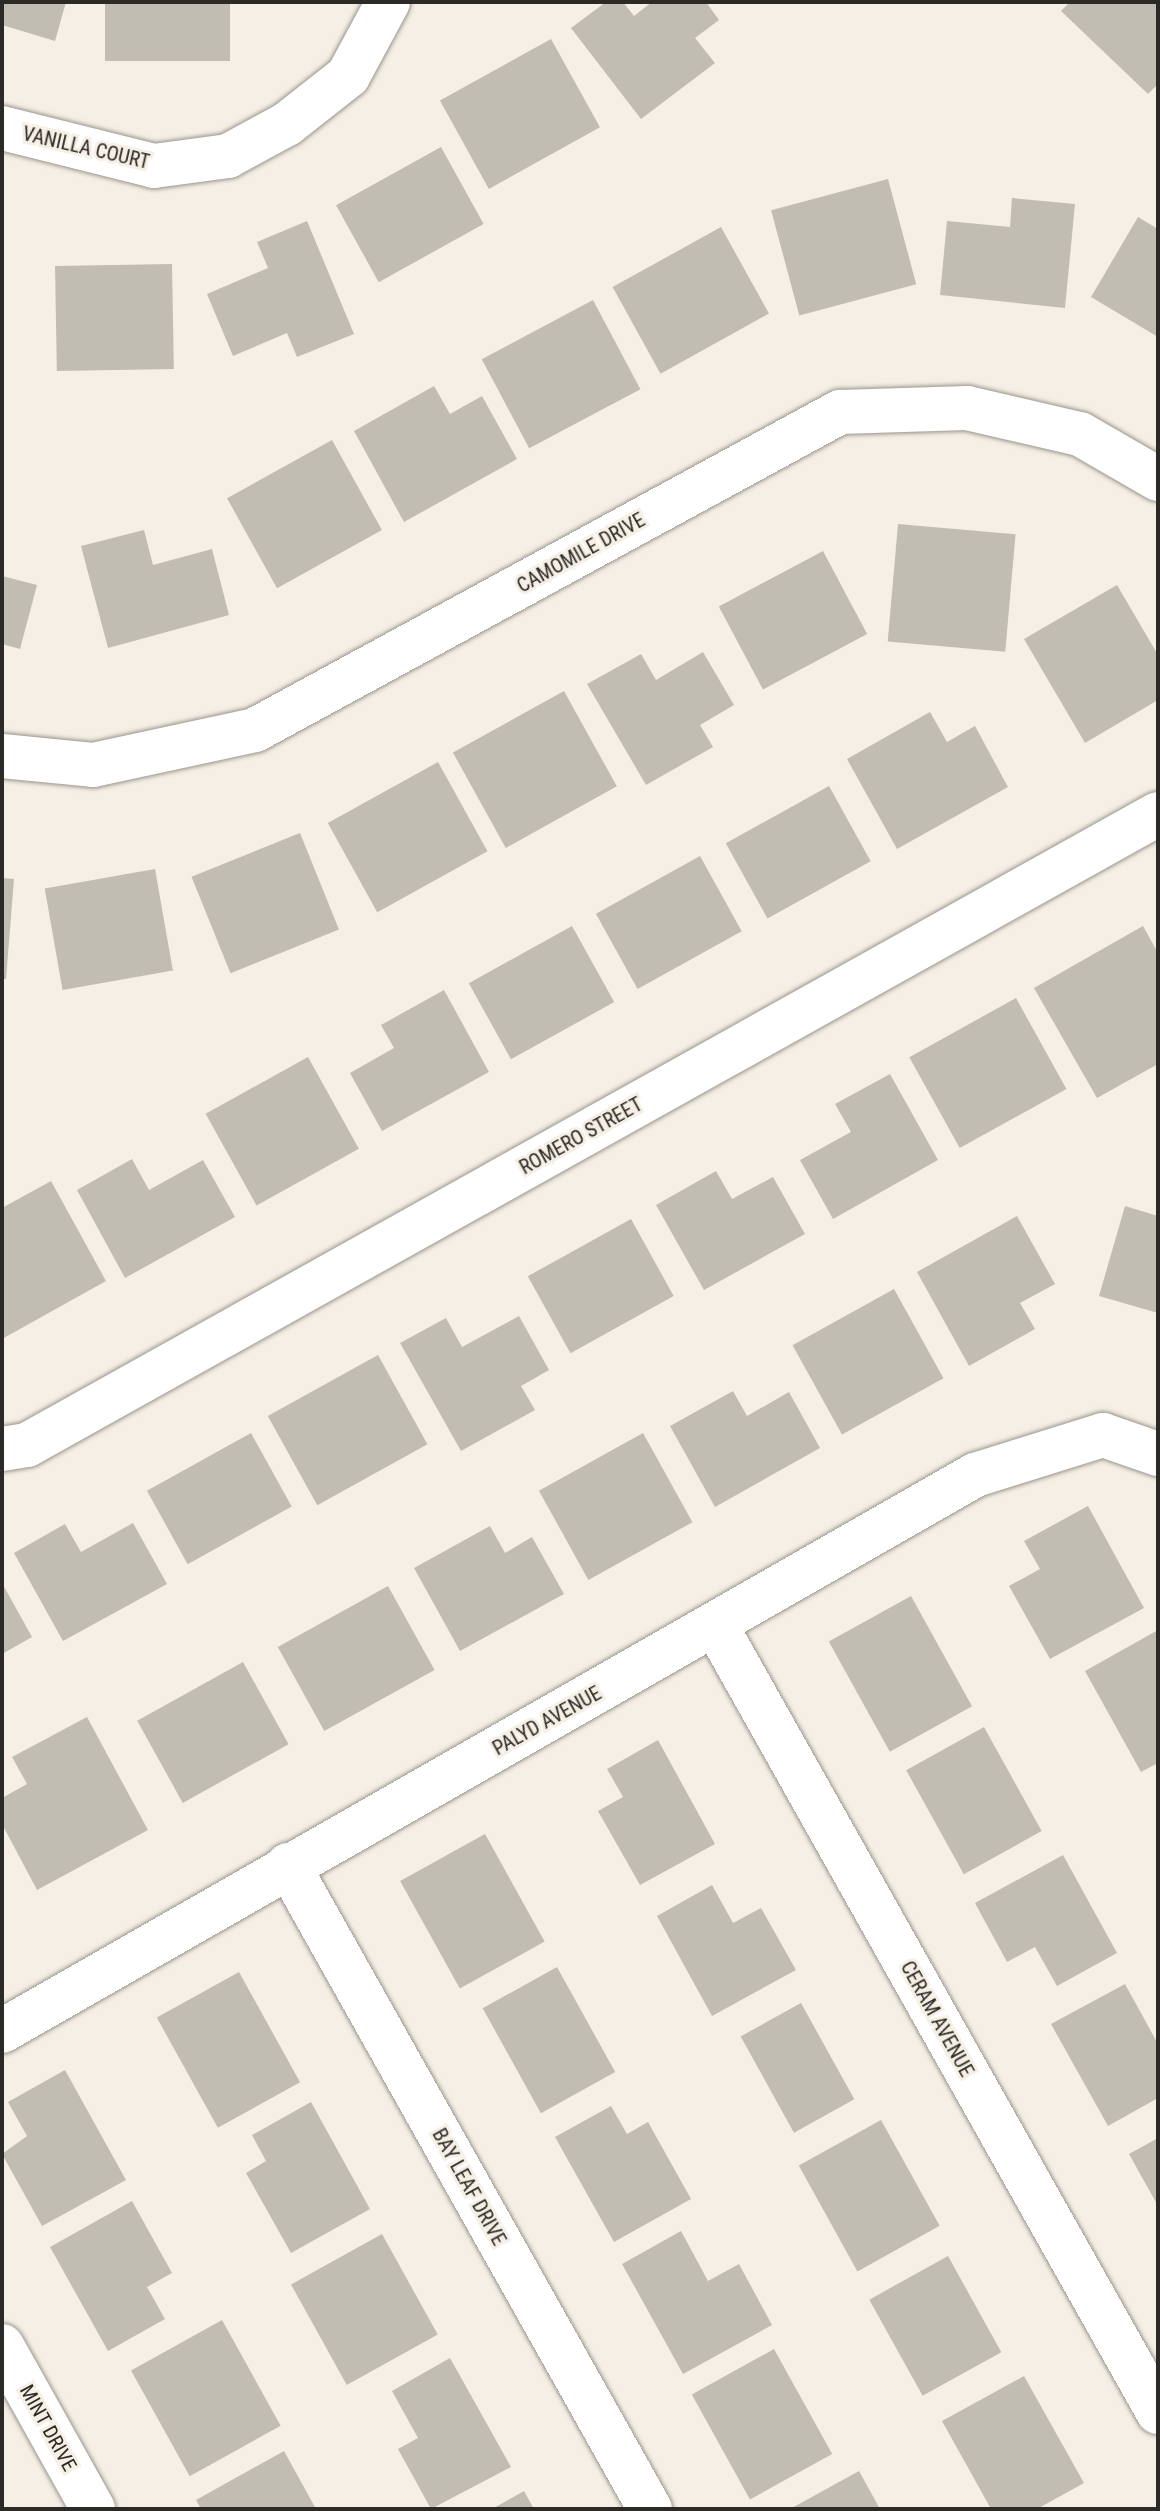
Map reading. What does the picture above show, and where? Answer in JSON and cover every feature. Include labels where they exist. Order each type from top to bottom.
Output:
[{"type":"street","name":"VANILLA COURT","points":[[2,128],[154,166],[228,156],[287,124],[348,76],[388,2]]},
{"type":"street","name":"CAMOMILE DRIVE","points":[[2,756],[93,765],[255,730],[840,412],[967,408],[1080,434],[1158,479]]},
{"type":"street","name":"ROMERO STREET","points":[[2,1449],[27,1445],[1158,814]]},
{"type":"street","name":"PALYD AVENUE","points":[[2,2031],[288,1865],[716,1626],[975,1475],[1103,1435],[1158,1454]]},
{"type":"street","name":"CERAM AVENUE","points":[[716,1626],[1158,2412]]},
{"type":"street","name":"BAY LEAF DRIVE","points":[[288,1865],[650,2509]]},
{"type":"street","name":"MINT DRIVE","points":[[2,2346],[93,2509]]},
{"type":"building","points":[[2,2],[66,2],[55,41],[2,25]]},
{"type":"building","points":[[105,2],[230,2],[230,61],[105,61]]},
{"type":"building","points":[[606,2],[623,2],[634,16],[652,2],[706,2],[719,20],[695,38],[715,63],[641,119],[571,28]]},
{"type":"building","points":[[1070,2],[1158,2],[1158,84],[1148,94],[1061,11]]},
{"type":"building","points":[[551,39],[600,127],[489,189],[440,101]]},
{"type":"building","points":[[441,147],[484,224],[379,282],[336,205]]},
{"type":"building","points":[[888,179],[916,284],[799,316],[771,210]]},
{"type":"building","points":[[1012,198],[1075,204],[1065,308],[940,295],[947,221],[1010,227]]},
{"type":"building","points":[[1138,217],[1158,229],[1158,337],[1091,297]]},
{"type":"building","points":[[307,221],[354,334],[297,357],[287,333],[233,356],[207,294],[268,268],[257,242]]},
{"type":"building","points":[[721,227],[769,314],[661,374],[613,287]]},
{"type":"building","points":[[172,264],[174,369],[57,371],[55,266]]},
{"type":"building","points":[[593,300],[640,389],[529,448],[482,359]]},
{"type":"building","points":[[434,386],[450,414],[482,396],[517,459],[404,522],[354,431]]},
{"type":"building","points":[[332,440],[382,530],[277,588],[227,498]]},
{"type":"building","points":[[898,524],[1016,534],[1005,652],[888,642]]},
{"type":"building","points":[[144,530],[153,565],[212,549],[229,615],[108,648],[81,546]]},
{"type":"building","points":[[823,551],[867,634],[763,689],[719,606]]},
{"type":"building","points":[[2,576],[37,585],[20,649],[2,644]]},
{"type":"building","points":[[1117,585],[1158,655],[1158,700],[1085,743],[1024,639]]},
{"type":"building","points":[[703,652],[734,705],[700,725],[713,747],[646,785],[587,684],[641,654],[656,680]]},
{"type":"building","points":[[564,691],[617,786],[506,848],[453,753]]},
{"type":"building","points":[[930,712],[947,742],[975,726],[1008,787],[897,849],[847,759]]},
{"type":"building","points":[[438,762],[487,851],[377,912],[328,823]]},
{"type":"building","points":[[829,786],[871,861],[767,918],[726,843]]},
{"type":"building","points":[[300,833],[339,929],[230,973],[192,877]]},
{"type":"building","points":[[700,856],[742,931],[638,989],[596,914]]},
{"type":"building","points":[[155,869],[173,970],[63,990],[45,888]]},
{"type":"building","points":[[2,878],[14,879],[6,979],[2,979]]},
{"type":"building","points":[[572,926],[614,1002],[511,1059],[469,983]]},
{"type":"building","points":[[1143,926],[1158,953],[1158,1064],[1097,1098],[1034,988]]},
{"type":"building","points":[[444,990],[489,1072],[382,1131],[350,1073],[394,1048],[381,1025]]},
{"type":"building","points":[[1016,998],[1066,1089],[960,1148],[909,1057]]},
{"type":"building","points":[[308,1057],[359,1149],[257,1206],[206,1114]]},
{"type":"building","points":[[890,1074],[938,1160],[833,1219],[800,1160],[851,1132],[835,1104]]},
{"type":"building","points":[[132,1159],[149,1190],[203,1160],[235,1217],[125,1278],[77,1190]]},
{"type":"building","points":[[716,1171],[732,1199],[773,1177],[805,1234],[704,1290],[656,1205]]},
{"type":"building","points":[[51,1181],[106,1281],[2,1339],[2,1208]]},
{"type":"building","points":[[1125,1206],[1158,1216],[1158,1313],[1099,1296]]},
{"type":"building","points":[[1017,1216],[1055,1284],[1020,1303],[1035,1329],[969,1366],[917,1272]]},
{"type":"building","points":[[631,1219],[674,1296],[570,1353],[528,1276]]},
{"type":"building","points":[[894,1289],[943,1378],[842,1434],[793,1345]]},
{"type":"building","points":[[519,1316],[549,1370],[521,1386],[535,1410],[461,1451],[400,1343],[446,1318],[462,1347]]},
{"type":"building","points":[[378,1355],[427,1444],[317,1505],[268,1416]]},
{"type":"building","points":[[733,1391],[747,1416],[789,1392],[820,1448],[715,1507],[670,1426]]},
{"type":"building","points":[[251,1433],[292,1506],[188,1564],[147,1491]]},
{"type":"building","points":[[643,1433],[692,1522],[588,1580],[539,1491]]},
{"type":"building","points":[[1088,1506],[1144,1608],[1050,1659],[1009,1586],[1040,1569],[1024,1541]]},
{"type":"building","points":[[133,1523],[167,1584],[63,1641],[14,1553],[65,1524],[81,1552]]},
{"type":"building","points":[[490,1526],[505,1553],[532,1537],[564,1594],[460,1651],[414,1568]]},
{"type":"building","points":[[2,1583],[32,1637],[2,1654]]},
{"type":"building","points":[[388,1586],[435,1670],[324,1731],[278,1647]]},
{"type":"building","points":[[911,1596],[972,1706],[890,1752],[829,1642]]},
{"type":"building","points":[[1158,1630],[1158,1763],[1141,1772],[1085,1671]]},
{"type":"building","points":[[243,1662],[289,1744],[183,1803],[137,1721]]},
{"type":"building","points":[[87,1717],[148,1830],[37,1890],[2,1824],[2,1798],[27,1784],[12,1757]]},
{"type":"building","points":[[984,1727],[1042,1831],[964,1874],[906,1770]]},
{"type":"building","points":[[658,1740],[715,1844],[640,1885],[598,1811],[623,1797],[607,1769]]},
{"type":"building","points":[[485,1834],[545,1942],[460,1989],[400,1881]]},
{"type":"building","points":[[1063,1855],[1117,1953],[1057,1986],[1035,1947],[1007,1962],[975,1903]]},
{"type":"building","points":[[712,1885],[733,1923],[761,1908],[796,1970],[712,2016],[657,1916]]},
{"type":"building","points":[[557,1967],[615,2072],[541,2113],[483,2008]]},
{"type":"building","points":[[239,1972],[300,2082],[218,2128],[157,2018]]},
{"type":"building","points":[[1125,1984],[1158,2044],[1158,2098],[1108,2126],[1051,2024]]},
{"type":"building","points":[[801,2003],[854,2099],[794,2133],[741,2036]]},
{"type":"building","points":[[65,2070],[126,2180],[42,2226],[2,2154],[27,2136],[8,2102]]},
{"type":"building","points":[[311,2102],[370,2209],[291,2253],[246,2173],[266,2161],[252,2135]]},
{"type":"building","points":[[611,2106],[627,2134],[648,2122],[691,2199],[614,2242],[555,2137]]},
{"type":"building","points":[[881,2120],[940,2226],[857,2271],[799,2166]]},
{"type":"building","points":[[1158,2138],[1158,2206],[1129,2154]]},
{"type":"building","points":[[132,2201],[172,2273],[147,2287],[165,2319],[108,2351],[50,2247]]},
{"type":"building","points":[[681,2231],[708,2281],[739,2264],[772,2325],[683,2374],[622,2264]]},
{"type":"building","points":[[382,2234],[438,2335],[347,2385],[291,2284]]},
{"type":"building","points":[[948,2256],[1001,2352],[923,2396],[869,2300]]},
{"type":"building","points":[[222,2320],[281,2426],[190,2476],[131,2370]]},
{"type":"building","points":[[774,2349],[832,2454],[750,2500],[692,2395]]},
{"type":"building","points":[[450,2358],[511,2467],[431,2509],[398,2449],[418,2438],[392,2391]]},
{"type":"building","points":[[1024,2376],[1084,2483],[1037,2509],[991,2509],[942,2421]]},
{"type":"building","points":[[284,2451],[316,2509],[201,2509],[196,2500]]},
{"type":"building","points":[[859,2471],[880,2509],[790,2509]]},
{"type":"building","points":[[524,2491],[534,2509],[492,2509]]}]
